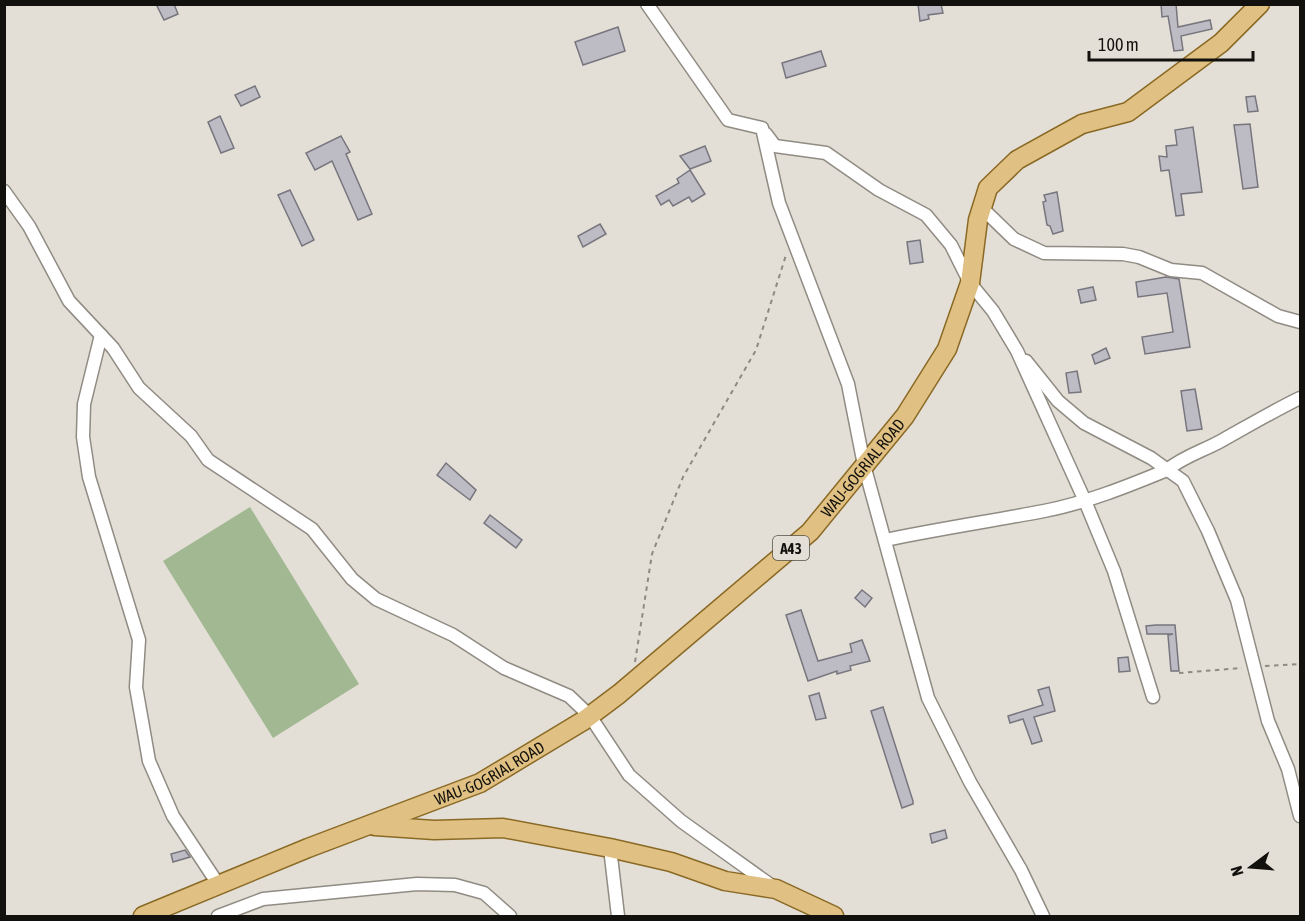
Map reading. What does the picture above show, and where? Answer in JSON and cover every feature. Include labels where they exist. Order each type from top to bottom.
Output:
[{"type":"main road","name":"WAU-GOGRIAL ROAD","points":[[143,916],[218,884],[480,783],[590,716],[632,683],[810,532],[905,416],[946,349],[970,283],[982,208],[988,188],[1017,160],[1082,124],[1128,112],[1221,43],[1260,4]]},
{"type":"main road","points":[[369,825],[434,830],[503,828],[610,848],[670,861],[726,881],[776,889],[834,916]]},
{"type":"street","points":[[647,4],[728,120],[762,128],[775,146],[826,153],[879,190],[926,215],[951,245],[970,283],[988,304],[1017,351],[1085,501],[1114,571],[1153,697]]},
{"type":"street","points":[[762,128],[779,203],[848,384],[864,465],[928,698],[970,782],[1040,906],[1042,916]]},
{"type":"street","points":[[4,191],[29,226],[65,295],[102,335],[125,364],[139,388],[191,436],[208,460],[312,529],[364,591],[376,599],[453,635],[504,668],[568,696],[590,716],[629,775],[681,822],[776,889]]},
{"type":"street","points":[[982,208],[1014,239],[1044,254],[1074,252],[1138,257],[1171,270],[1202,273],[1278,316],[1300,322]]},
{"type":"street","points":[[102,335],[84,404],[83,437],[89,477],[139,640],[136,687],[149,761],[173,816],[218,884]]},
{"type":"street","points":[[1017,351],[1058,401],[1084,423],[1151,458],[1183,481],[1208,531],[1237,600],[1268,721],[1288,769],[1300,816]]},
{"type":"street","points":[[885,540],[1007,516],[1045,511],[1085,501],[1167,470],[1178,461],[1220,442],[1272,411],[1300,398]]},
{"type":"street","points":[[610,848],[618,916]]},
{"type":"street","points":[[218,916],[262,899],[417,884],[454,885],[484,893],[510,916]]},
{"type":"path","points":[[632,683],[652,554],[683,477],[756,350],[769,301],[793,236]]},
{"type":"path","points":[[1179,673],[1300,664]]},
{"type":"green space","points":[[250,507],[359,684],[273,738],[163,561]]},
{"type":"building","points":[[156,4],[174,4],[178,14],[164,20]]},
{"type":"building","points":[[918,4],[941,4],[943,13],[928,15],[929,19],[920,21]]},
{"type":"building","points":[[1161,4],[1176,4],[1178,27],[1210,20],[1212,29],[1181,36],[1183,50],[1174,51],[1168,16],[1162,17]]},
{"type":"building","points":[[618,27],[625,51],[583,65],[575,42]]},
{"type":"building","points":[[821,51],[826,66],[786,78],[782,63]]},
{"type":"building","points":[[255,86],[260,97],[241,106],[235,95]]},
{"type":"building","points":[[1255,96],[1258,111],[1248,112],[1246,97]]},
{"type":"building","points":[[220,116],[234,148],[221,153],[208,122]]},
{"type":"building","points":[[1250,124],[1258,187],[1243,189],[1234,125]]},
{"type":"building","points":[[1193,127],[1202,192],[1181,194],[1184,215],[1176,216],[1169,170],[1161,171],[1159,156],[1167,157],[1166,146],[1177,145],[1175,130]]},
{"type":"building","points":[[341,136],[350,152],[346,154],[372,214],[358,220],[332,161],[315,170],[306,153]]},
{"type":"building","points":[[705,146],[711,161],[690,169],[680,156]]},
{"type":"building","points":[[690,170],[705,194],[692,202],[689,197],[673,206],[669,200],[661,205],[656,196],[679,183],[677,179]]},
{"type":"building","points":[[290,190],[314,240],[302,246],[278,195]]},
{"type":"building","points":[[1057,192],[1063,231],[1053,234],[1050,226],[1047,225],[1043,202],[1046,201],[1044,195]]},
{"type":"building","points":[[600,224],[606,234],[583,247],[578,236]]},
{"type":"building","points":[[920,240],[923,262],[910,264],[907,242]]},
{"type":"building","points":[[1166,277],[1179,279],[1190,347],[1145,354],[1142,337],[1173,332],[1167,293],[1138,297],[1136,282]]},
{"type":"building","points":[[1093,287],[1096,300],[1081,303],[1078,290]]},
{"type":"building","points":[[1106,348],[1110,358],[1095,364],[1092,355]]},
{"type":"building","points":[[1077,371],[1081,392],[1069,393],[1066,373]]},
{"type":"building","points":[[1195,389],[1202,429],[1187,431],[1181,391]]},
{"type":"building","points":[[446,463],[476,490],[470,500],[437,475]]},
{"type":"building","points":[[490,515],[522,540],[516,548],[484,523]]},
{"type":"building","points":[[862,590],[872,598],[865,607],[855,598]]},
{"type":"building","points":[[801,610],[818,661],[852,652],[850,644],[862,640],[870,661],[850,666],[851,670],[837,674],[837,671],[808,681],[786,615]]},
{"type":"building","points":[[1175,625],[1179,671],[1171,671],[1168,635],[1173,634],[1147,634],[1146,626]]},
{"type":"building","points":[[1128,657],[1130,671],[1119,672],[1118,658]]},
{"type":"building","points":[[1049,687],[1055,711],[1034,717],[1042,741],[1032,744],[1023,719],[1010,723],[1008,716],[1043,705],[1038,690]]},
{"type":"building","points":[[819,693],[826,718],[816,720],[809,696]]},
{"type":"building","points":[[883,707],[913,801],[913,804],[902,808],[871,711]]},
{"type":"building","points":[[945,830],[947,838],[932,843],[930,834]]},
{"type":"building","points":[[185,850],[190,857],[173,862],[171,854]]}]
